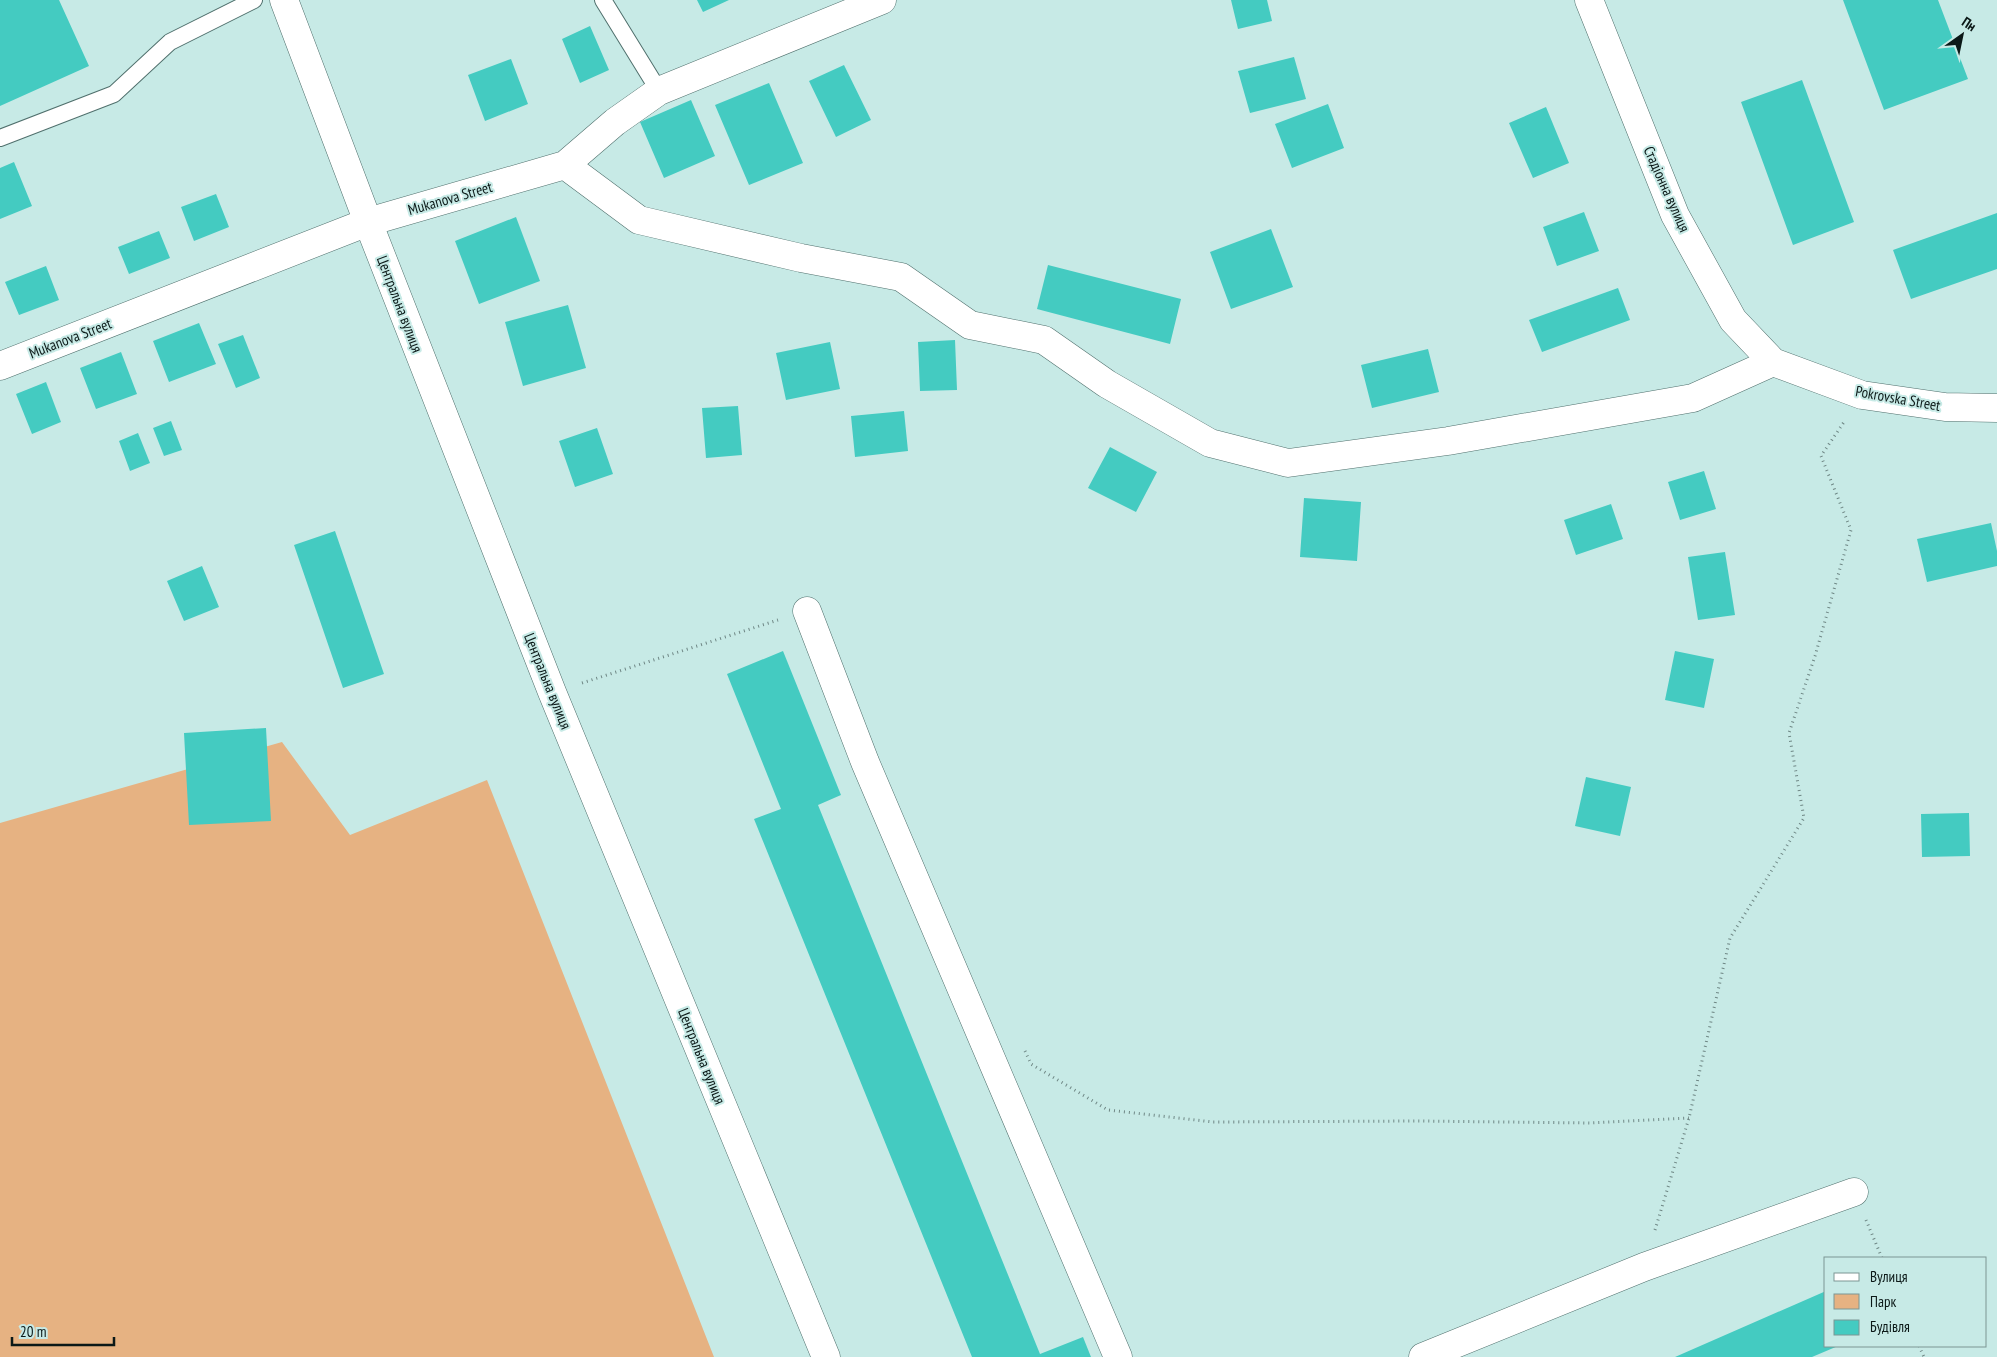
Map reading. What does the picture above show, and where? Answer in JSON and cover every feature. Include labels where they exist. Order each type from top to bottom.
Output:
[{"type":"street","name":"Центральна вулиця","points":[[284,0],[368,222],[552,692],[826,1357]]},
{"type":"street","name":"Mukanova Street","points":[[0,366],[368,222],[565,165],[615,122],[659,91],[882,0]]},
{"type":"street","name":"Стадіонна вулиця","points":[[1589,0],[1675,214],[1733,320],[1773,362]]},
{"type":"street","points":[[565,165],[639,220],[801,258],[901,277],[970,324],[1044,340],[1108,384],[1210,443],[1288,463],[1448,441],[1693,398],[1773,362]]},
{"type":"street","name":"Pokrovska Street","points":[[1773,362],[1862,395],[1945,407],[1997,408]]},
{"type":"street","points":[[807,611],[865,762],[1118,1357]]},
{"type":"street","points":[[1423,1357],[1644,1267],[1854,1192]]},
{"type":"lane","points":[[0,138],[114,94],[170,42],[254,0]]},
{"type":"lane","points":[[603,0],[659,91]]},
{"type":"path","points":[[1644,1267],[1690,1118],[1730,938],[1804,818],[1789,733],[1815,656],[1851,530],[1821,456],[1862,395]]},
{"type":"path","points":[[552,692],[807,611]]},
{"type":"path","points":[[1022,1046],[1031,1064],[1108,1110],[1203,1121],[1590,1123],[1690,1118]]},
{"type":"path","points":[[1854,1192],[1882,1257]]},
{"type":"green space","points":[[282,742],[350,835],[487,780],[714,1357],[0,1357],[0,823]]},
{"type":"building","points":[[0,0],[59,0],[89,66],[0,106]]},
{"type":"building","points":[[697,0],[729,0],[703,12]]},
{"type":"building","points":[[1231,0],[1267,0],[1272,21],[1238,29]]},
{"type":"building","points":[[1843,0],[1938,0],[1968,79],[1884,110]]},
{"type":"building","points":[[590,26],[609,70],[580,83],[562,39]]},
{"type":"building","points":[[1294,57],[1306,99],[1250,113],[1238,71]]},
{"type":"building","points":[[511,59],[528,104],[485,121],[468,75]]},
{"type":"building","points":[[844,65],[871,120],[836,137],[809,81]]},
{"type":"building","points":[[1802,80],[1854,222],[1793,245],[1741,102]]},
{"type":"building","points":[[769,83],[803,163],[749,185],[715,105]]},
{"type":"building","points":[[691,100],[715,156],[664,178],[640,122]]},
{"type":"building","points":[[1328,104],[1344,148],[1292,168],[1275,124]]},
{"type":"building","points":[[1546,107],[1569,163],[1533,178],[1509,123]]},
{"type":"building","points":[[14,162],[32,206],[0,219],[0,168]]},
{"type":"building","points":[[216,194],[229,227],[194,241],[181,207]]},
{"type":"building","points":[[1584,212],[1599,251],[1557,266],[1543,227]]},
{"type":"building","points":[[1997,213],[1997,269],[1911,299],[1893,250]]},
{"type":"building","points":[[516,217],[540,281],[479,304],[455,241]]},
{"type":"building","points":[[1271,229],[1293,287],[1231,309],[1210,252]]},
{"type":"building","points":[[159,231],[170,258],[129,274],[118,247]]},
{"type":"building","points":[[1048,265],[1181,299],[1170,344],[1037,309]]},
{"type":"building","points":[[46,266],[59,300],[19,315],[5,282]]},
{"type":"building","points":[[1618,288],[1630,320],[1542,352],[1529,320]]},
{"type":"building","points":[[568,305],[586,368],[523,386],[505,322]]},
{"type":"building","points":[[199,323],[216,364],[169,382],[153,341]]},
{"type":"building","points":[[243,335],[260,378],[236,388],[218,344]]},
{"type":"building","points":[[955,340],[957,390],[920,391],[918,342]]},
{"type":"building","points":[[830,342],[840,389],[786,400],[776,353]]},
{"type":"building","points":[[1428,349],[1439,392],[1372,408],[1361,365]]},
{"type":"building","points":[[121,352],[137,394],[96,409],[80,368]]},
{"type":"building","points":[[46,382],[61,422],[32,434],[16,394]]},
{"type":"building","points":[[738,406],[742,455],[706,458],[702,408]]},
{"type":"building","points":[[904,411],[908,451],[855,457],[851,416]]},
{"type":"building","points":[[171,421],[182,450],[164,456],[153,428]]},
{"type":"building","points":[[597,428],[613,474],[575,487],[559,441]]},
{"type":"building","points":[[138,433],[150,463],[130,471],[119,441]]},
{"type":"building","points":[[1110,447],[1157,472],[1136,512],[1088,488]]},
{"type":"building","points":[[1704,471],[1716,509],[1680,520],[1668,482]]},
{"type":"building","points":[[1304,498],[1361,502],[1357,561],[1300,557]]},
{"type":"building","points":[[1611,504],[1623,539],[1576,555],[1564,520]]},
{"type":"building","points":[[1991,523],[1997,551],[1997,566],[1927,582],[1917,539]]},
{"type":"building","points":[[335,531],[384,674],[343,688],[294,545]]},
{"type":"building","points":[[1725,552],[1735,615],[1698,620],[1688,557]]},
{"type":"building","points":[[202,566],[219,607],[184,621],[167,581]]},
{"type":"building","points":[[783,651],[841,795],[818,805],[1040,1354],[1083,1337],[1091,1357],[972,1357],[754,819],[781,809],[727,674]]},
{"type":"building","points":[[1675,651],[1714,659],[1704,708],[1665,700]]},
{"type":"building","points":[[266,728],[271,821],[189,825],[184,733]]},
{"type":"building","points":[[1586,777],[1631,787],[1620,836],[1575,826]]},
{"type":"building","points":[[1969,813],[1970,856],[1922,857],[1921,814]]},
{"type":"building","points":[[1824,1292],[1824,1347],[1836,1347],[1812,1357],[1675,1357]]}]
